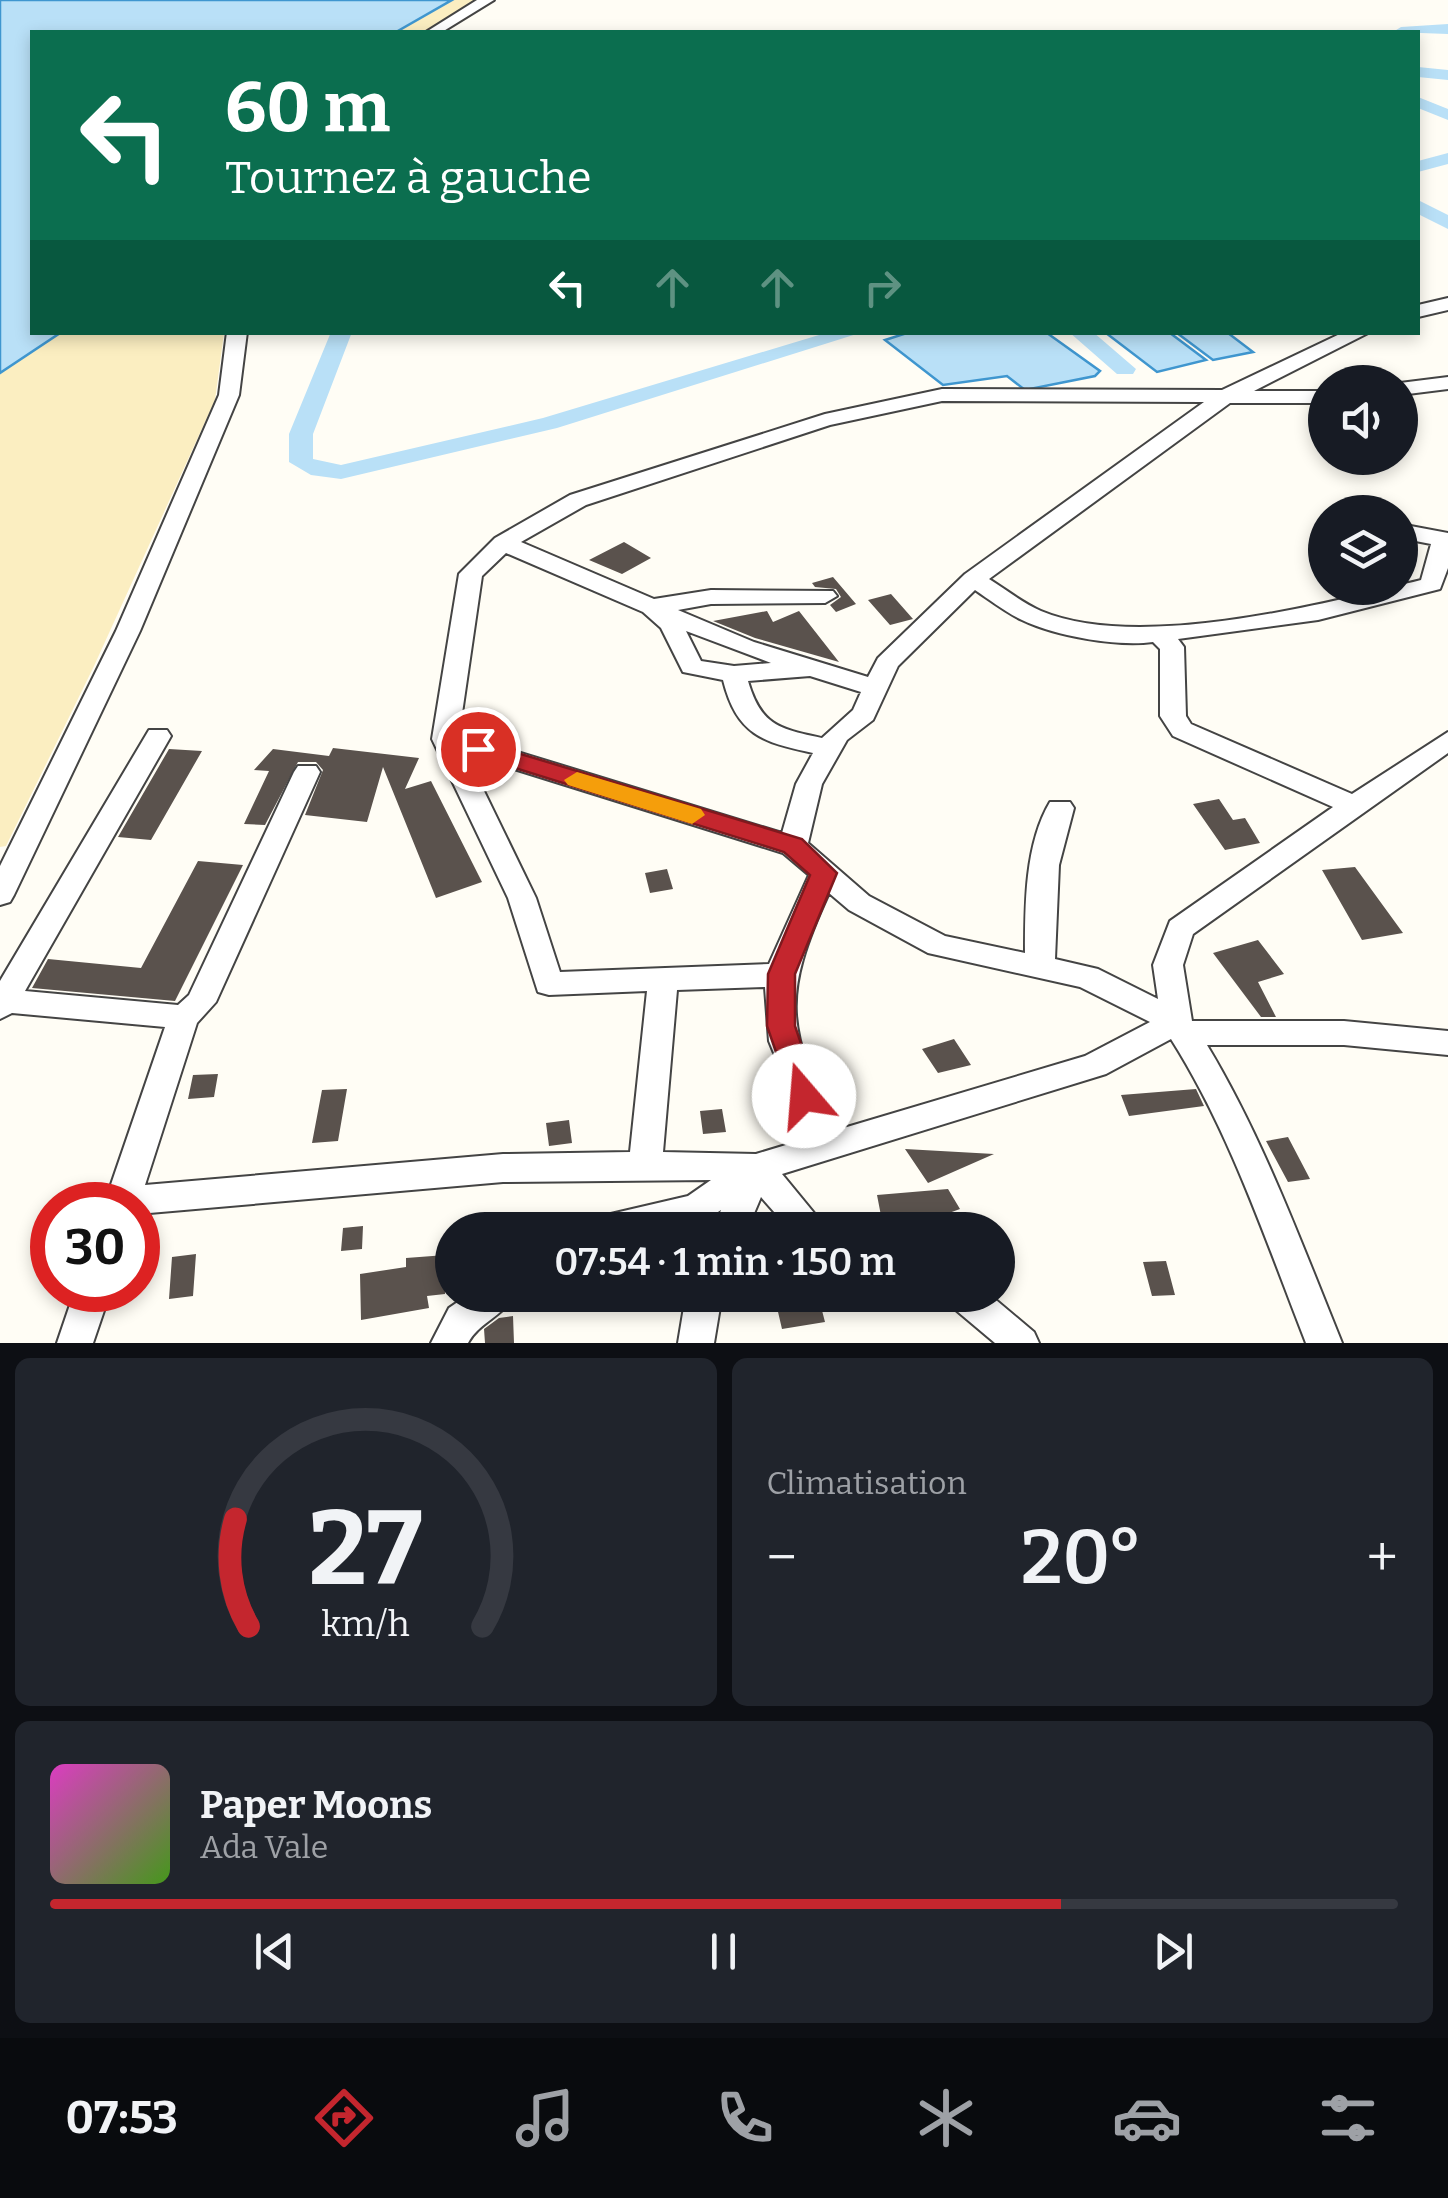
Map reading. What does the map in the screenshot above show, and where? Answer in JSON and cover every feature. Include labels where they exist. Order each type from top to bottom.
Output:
[{"type":"street","points":[[436,30],[487,0]]},
{"type":"street","points":[[1420,311],[1448,304]]},
{"type":"street","points":[[0,894],[128,631],[229,395],[237,335]]},
{"type":"street","points":[[793,846],[810,784],[837,735],[864,714],[888,663],[973,578],[1041,534],[1226,396],[1355,335]]},
{"type":"street","points":[[1418,387],[1448,383]]},
{"type":"street","points":[[782,974],[548,984],[522,898],[445,738],[472,574],[503,543],[578,500],[824,420],[942,396],[1308,396]]},
{"type":"street","points":[[973,578],[1032,616],[1099,633],[1160,634],[1318,614],[1432,584],[1446,539],[1418,534]]},
{"type":"street","points":[[503,543],[745,647],[878,689]]},
{"type":"street","points":[[651,607],[711,597],[825,596]]},
{"type":"street","points":[[651,607],[670,625],[692,667],[734,674],[811,668]]},
{"type":"street","points":[[1160,634],[1172,647],[1173,716],[1182,730],[1355,806]]},
{"type":"street","points":[[734,674],[741,707],[762,729],[778,737],[830,748]]},
{"type":"street","points":[[158,736],[2,1004],[184,1017]]},
{"type":"street","points":[[445,738],[793,846],[860,904],[938,944],[1088,977],[1180,1027]]},
{"type":"street","points":[[1324,1343],[1270,1206],[1216,1088],[1180,1027],[1168,965],[1180,928],[1448,740]]},
{"type":"street","points":[[129,1182],[184,1017],[201,1002],[307,772]]},
{"type":"street","points":[[1040,964],[1038,906],[1049,836],[1060,808]]},
{"type":"street","points":[[824,873],[782,974],[781,1026],[804,1096],[828,1146]]},
{"type":"street","points":[[645,1165],[663,979]]},
{"type":"street","points":[[679,1212],[697,1208],[756,1168],[1094,1064],[1180,1027],[1344,1033],[1448,1042]]},
{"type":"street","points":[[160,1200],[503,1168],[645,1165],[756,1168],[795,1212]]},
{"type":"street","points":[[738,1212],[756,1168]]},
{"type":"street","points":[[75,1343],[86,1312]]},
{"type":"street","points":[[449,1343],[462,1319],[472,1312]]},
{"type":"street","points":[[696,1343],[701,1312]]},
{"type":"street","points":[[984,1312],[1021,1343]]},
{"type":"sand","points":[[438,0],[478,0],[427,30],[387,30]]},
{"type":"sand","points":[[42,335],[224,335],[215,400],[94,666],[6,846],[0,847],[0,367]]},
{"type":"water","points":[[0,0],[452,0],[400,30],[30,30],[30,335],[57,335],[0,373]]},
{"type":"water","points":[[901,335],[1050,335],[1100,371],[1095,376],[1025,390],[1007,376],[943,385],[885,340]]},
{"type":"water","points":[[1109,335],[1173,335],[1206,360],[1157,372]]},
{"type":"water","points":[[1180,335],[1231,335],[1253,352],[1213,360]]},
{"type":"building","points":[[624,542],[651,558],[622,574],[589,560]]},
{"type":"building","points":[[833,577],[856,604],[836,612],[830,605],[841,597],[836,589],[815,587],[812,583]]},
{"type":"building","points":[[891,594],[913,619],[890,625],[868,600]]},
{"type":"building","points":[[767,611],[773,622],[799,611],[839,662],[755,638],[713,621]]},
{"type":"building","points":[[333,748],[419,758],[405,789],[431,781],[482,882],[436,898],[383,767],[367,822],[305,815],[323,770],[316,762],[298,762],[265,825],[244,824],[269,771],[254,770],[273,749],[329,756]]},
{"type":"building","points":[[169,749],[202,751],[151,840],[118,837]]},
{"type":"building","points":[[1219,799],[1233,820],[1245,818],[1260,843],[1225,850],[1193,804]]},
{"type":"building","points":[[198,861],[243,865],[175,1001],[32,988],[48,959],[141,968]]},
{"type":"building","points":[[1355,867],[1403,933],[1362,940],[1322,870]]},
{"type":"building","points":[[667,869],[673,889],[650,893],[645,873]]},
{"type":"building","points":[[1258,940],[1284,974],[1258,982],[1276,1017],[1261,1017],[1213,953]]},
{"type":"building","points":[[954,1039],[971,1065],[938,1073],[922,1049]]},
{"type":"building","points":[[218,1074],[214,1097],[188,1099],[193,1075]]},
{"type":"building","points":[[347,1089],[338,1141],[312,1143],[322,1090]]},
{"type":"building","points":[[1196,1089],[1204,1106],[1129,1116],[1121,1095]]},
{"type":"building","points":[[722,1109],[726,1132],[703,1134],[700,1111]]},
{"type":"building","points":[[569,1120],[572,1143],[549,1146],[546,1123]]},
{"type":"building","points":[[1288,1137],[1310,1179],[1288,1182],[1266,1141]]},
{"type":"building","points":[[905,1149],[994,1154],[928,1183]]},
{"type":"building","points":[[948,1189],[960,1209],[880,1212],[877,1195]]},
{"type":"building","points":[[363,1226],[362,1249],[341,1251],[343,1228]]},
{"type":"building","points":[[196,1254],[193,1296],[169,1299],[172,1257]]},
{"type":"building","points":[[435,1256],[435,1295],[427,1296],[429,1308],[361,1320],[360,1274],[406,1267],[406,1258]]},
{"type":"building","points":[[1166,1261],[1175,1295],[1152,1296],[1143,1262]]},
{"type":"building","points":[[778,1312],[822,1312],[825,1322],[782,1329]]},
{"type":"building","points":[[513,1316],[514,1343],[485,1343],[484,1329],[499,1318]]},
{"type":"waterway","points":[[1420,31],[1448,29]]},
{"type":"waterway","points":[[1420,72],[1448,75]]},
{"type":"waterway","points":[[1420,103],[1448,115]]},
{"type":"waterway","points":[[1420,166],[1448,158]]},
{"type":"waterway","points":[[1420,207],[1448,223]]},
{"type":"waterway","points":[[341,335],[301,434],[301,462],[319,470],[341,472],[549,423],[843,335]]},
{"type":"waterway","points":[[1083,335],[1125,369]]},
{"type":"slow traffic","points":[[577,780],[692,815]]},
{"type":"route","points":[[478,749],[793,846],[824,873],[782,974],[781,1026],[804,1096]]}]
